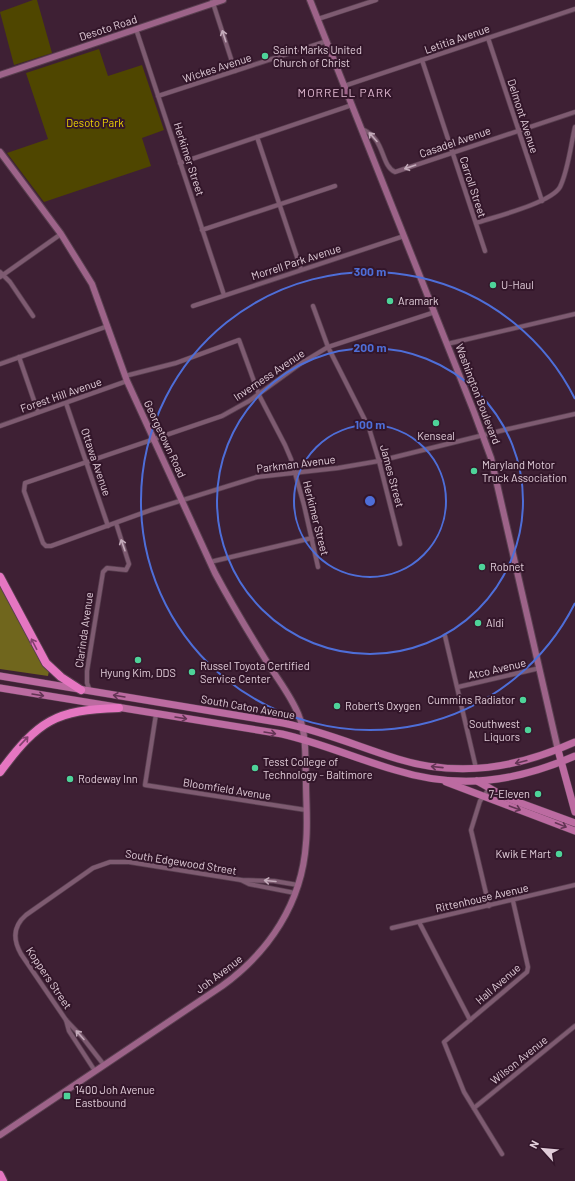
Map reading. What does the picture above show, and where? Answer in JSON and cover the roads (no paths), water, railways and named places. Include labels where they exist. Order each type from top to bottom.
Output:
[{"type":"highway","points":[[0,577],[46,663],[61,677],[81,690]]},
{"type":"highway","points":[[0,772],[28,738],[40,727],[55,718],[70,712],[119,708]]},
{"type":"highway","points":[[0,1175],[2,1180]]},
{"type":"main road","name":"South Caton Avenue","points":[[0,676],[303,727],[409,762],[441,767],[476,769],[511,765],[558,750],[575,742]]},
{"type":"main road","name":"South Caton Avenue","points":[[0,688],[304,739],[395,771],[439,779],[477,781],[507,798],[575,823]]},
{"type":"main road","name":"Washington Boulevard","points":[[558,750],[575,812]]},
{"type":"main road","points":[[476,769],[477,781],[498,780],[530,773],[575,756]]},
{"type":"main road","name":"South Caton Avenue","points":[[439,779],[575,831]]},
{"type":"street","name":"Desoto Road","points":[[0,75],[213,2],[223,0]]},
{"type":"street","name":"Washington Boulevard","points":[[310,0],[435,312],[491,458],[541,668],[558,750]]},
{"type":"street","points":[[318,19],[376,0]]},
{"type":"street","points":[[213,2],[235,71]]},
{"type":"street","name":"Letitia Avenue","points":[[344,86],[575,9]]},
{"type":"street","name":"Herkimer Street","points":[[136,29],[224,295]]},
{"type":"street","name":"Delmont Avenue","points":[[488,38],[542,201]]},
{"type":"street","name":"Wickes Avenue","points":[[158,96],[327,41]]},
{"type":"street","name":"Carroll Street","points":[[422,60],[485,251]]},
{"type":"street","points":[[180,162],[352,105]]},
{"type":"street","name":"Casadel Avenue","points":[[362,130],[374,136],[389,167],[395,172],[575,112]]},
{"type":"street","points":[[476,223],[542,201],[557,191],[562,182],[575,127]]},
{"type":"street","points":[[257,137],[301,269]]},
{"type":"street","name":"Georgetown Road","points":[[0,152],[62,234],[92,284],[126,378],[210,562],[226,595],[295,706],[303,727],[304,739]]},
{"type":"street","points":[[202,230],[336,186]]},
{"type":"street","points":[[33,316],[10,282],[1,275],[62,234]]},
{"type":"street","name":"Morrell Park Avenue","points":[[193,306],[404,236]]},
{"type":"street","name":"James Street","points":[[313,306],[328,348],[363,414],[379,461],[400,544]]},
{"type":"street","name":"Inverness Avenue","points":[[46,546],[43,543],[24,491],[24,485],[28,482],[153,438],[222,416],[259,395],[300,364],[328,348],[435,312]]},
{"type":"street","points":[[447,344],[575,314]]},
{"type":"street","points":[[0,364],[108,326]]},
{"type":"street","name":"Herkimer Street","points":[[238,340],[259,395],[286,445],[295,472],[318,568]]},
{"type":"street","name":"Forest Hill Avenue","points":[[0,426],[66,403],[126,378],[176,363],[238,340]]},
{"type":"street","points":[[18,357],[38,412]]},
{"type":"street","name":"Ottawa Avenue","points":[[66,403],[108,526]]},
{"type":"street","name":"Parkman Avenue","points":[[46,546],[182,500],[257,477],[338,468],[379,461],[575,414]]},
{"type":"street","name":"Clarinda Avenue","points":[[90,691],[87,683],[87,671],[103,572],[106,568],[124,570],[128,567],[129,561],[116,523]]},
{"type":"street","points":[[210,562],[312,538]]},
{"type":"street","points":[[445,636],[476,769]]},
{"type":"street","name":"Atco Avenue","points":[[458,687],[541,668]]},
{"type":"street","name":"Bloomfield Avenue","points":[[156,714],[145,785],[306,810]]},
{"type":"street","name":"Joh Avenue","points":[[0,1135],[240,973],[258,956],[280,925],[298,885],[306,847],[304,739]]},
{"type":"street","points":[[489,906],[471,830],[484,796],[490,789]]},
{"type":"street","name":"South Edgewood Street","points":[[17,947],[15,934],[20,920],[93,868],[102,864],[118,861],[129,862],[241,880],[274,881],[298,885]]},
{"type":"street","name":"South Edgewood Street","points":[[241,880],[250,884],[295,893]]},
{"type":"street","name":"Rittenhouse Avenue","points":[[392,928],[575,885]]},
{"type":"street","name":"Hall Avenue","points":[[474,1108],[464,1092],[444,1042],[525,974],[528,969],[513,900]]},
{"type":"street","points":[[419,922],[470,1020]]},
{"type":"street","name":"Koppers Street","points":[[17,947],[66,1020],[83,1038],[104,1065]]},
{"type":"street","name":"Koppers Street","points":[[66,1020],[69,1031],[95,1071]]},
{"type":"street","name":"Wilson Avenue","points":[[474,1108],[575,1026]]},
{"type":"street","points":[[474,1108],[502,1154]]},
{"type":"place","name":"Saint Marks United Church of Christ","points":[[265,56]]},
{"type":"place","name":"U-Haul","points":[[493,285]]},
{"type":"place","name":"Aramark","points":[[390,301]]},
{"type":"place","name":"Kenseal","points":[[436,423]]},
{"type":"place","name":"Maryland Motor Truck Association","points":[[474,471]]},
{"type":"place","name":"Robnet","points":[[482,567]]},
{"type":"place","name":"Aldi","points":[[478,623]]},
{"type":"place","name":"Hyung Kim, DDS","points":[[138,660]]},
{"type":"place","name":"Russel Toyota Certified Service Center","points":[[192,672]]},
{"type":"place","name":"Cummins Radiator","points":[[523,700]]},
{"type":"place","name":"Robert's Oxygen","points":[[337,706]]},
{"type":"place","name":"Southwest Liquors","points":[[528,730]]},
{"type":"place","name":"Tesst College of Technology - Baltimore","points":[[255,768]]},
{"type":"place","name":"Rodeway Inn","points":[[70,779]]},
{"type":"place","name":"7-Eleven","points":[[538,794]]},
{"type":"place","name":"Kwik E Mart","points":[[559,854]]},
{"type":"place","name":"1400 Joh Avenue Eastbound","points":[[67,1096]]},
{"type":"district","name":"MORRELL PARK","points":[[345,93]]},
{"type":"park label","name":"Desoto Park","points":[[95,123]]}]
